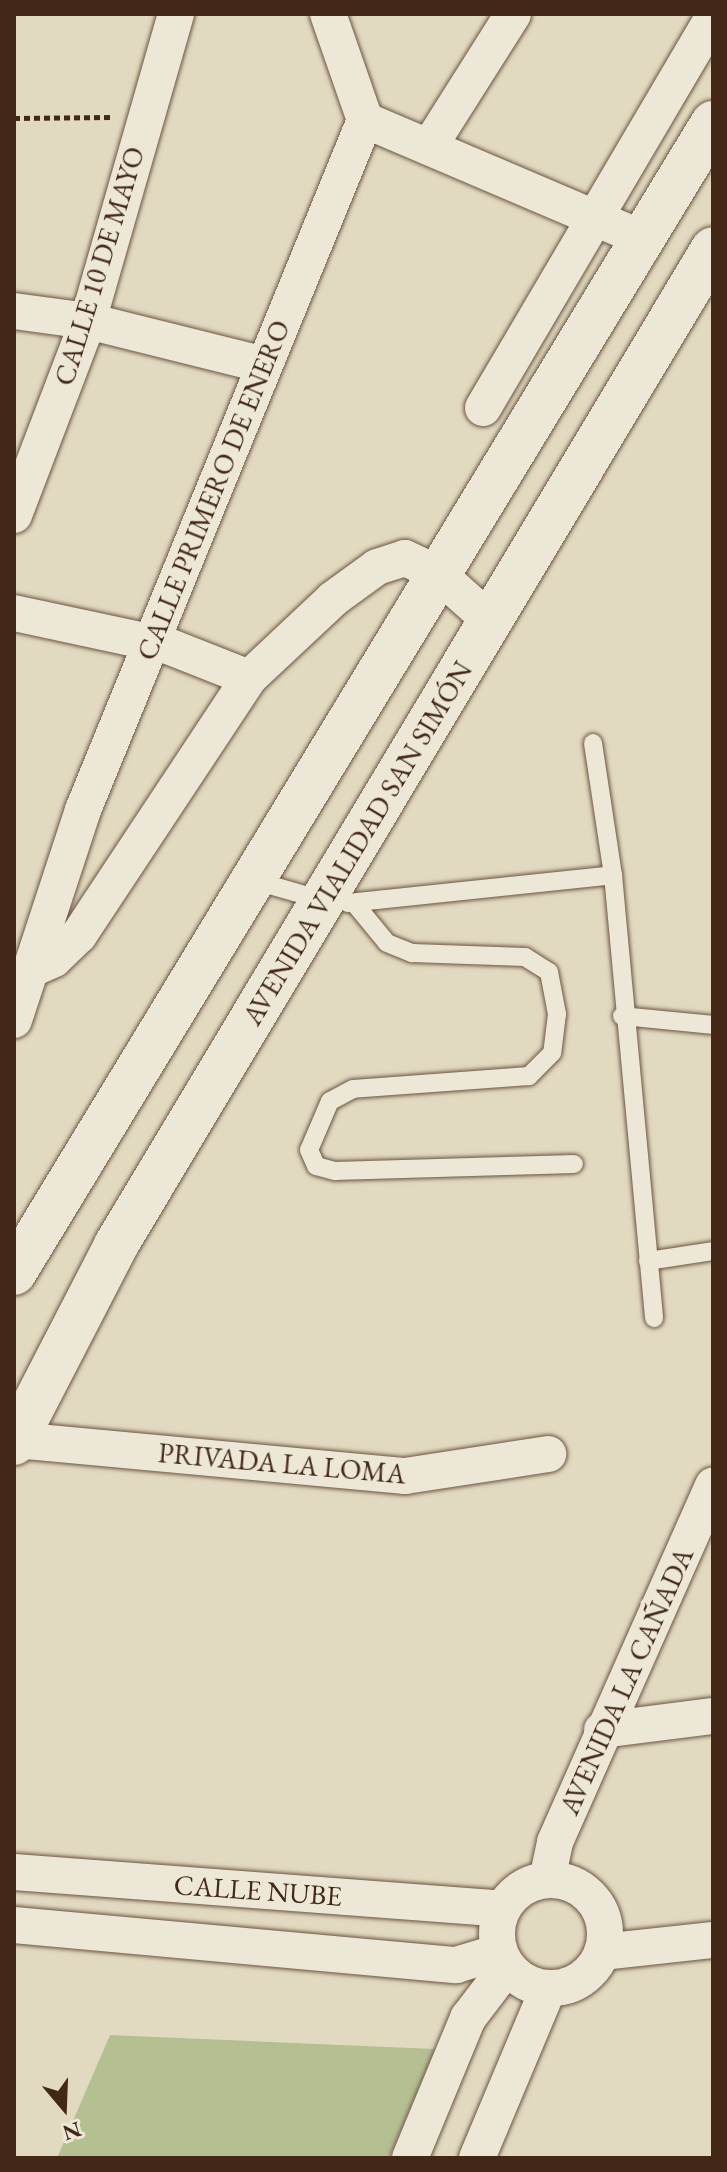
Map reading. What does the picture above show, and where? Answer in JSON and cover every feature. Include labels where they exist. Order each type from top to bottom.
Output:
[{"type":"main road","points":[[14,1273],[256,881],[437,573],[713,123]]},
{"type":"main road","name":"AVENIDA VIALIDAD SAN SIMÓN","points":[[15,1442],[116,1245],[338,902],[492,622],[713,249]]},
{"type":"street","name":"CALLE 10 DE MAYO","points":[[14,515],[88,321],[143,117],[176,14]]},
{"type":"street","points":[[328,14],[365,120],[644,239]]},
{"type":"street","points":[[340,51],[360,14]]},
{"type":"street","points":[[429,147],[513,14]]},
{"type":"street","points":[[483,408],[713,18]]},
{"type":"street","name":"CALLE PRIMERO DE ENERO","points":[[14,1020],[23,968],[83,810],[365,120]]},
{"type":"street","points":[[14,311],[88,321],[264,365]]},
{"type":"street","points":[[23,968],[54,959],[79,935],[249,678],[333,599],[377,567],[405,558],[437,573],[492,622]]},
{"type":"street","points":[[14,613],[150,642],[249,678]]},
{"type":"street","name":"PRIVADA LA LOMA","points":[[15,1442],[405,1476],[548,1454]]},
{"type":"street","name":"AVENIDA LA CAÑADA","points":[[547,1880],[555,1842],[602,1730],[713,1485]]},
{"type":"street","points":[[602,1730],[713,1716]]},
{"type":"street","name":"CALLE NUBE","points":[[14,1872],[503,1909]]},
{"type":"street","points":[[547,1880],[572,1884],[587,1894],[601,1914],[602,1952],[589,1973],[573,1984],[548,1989],[521,1980],[503,1960],[496,1933],[503,1909],[519,1891],[547,1880]]},
{"type":"street","name":"CALLE NUBE","points":[[14,1925],[456,1965],[503,1960]]},
{"type":"street","points":[[602,1952],[713,1940]]},
{"type":"street","points":[[410,2158],[468,2018],[503,1960]]},
{"type":"street","points":[[477,2158],[548,1989]]},
{"type":"lane","points":[[593,743],[613,875],[622,1016],[654,1318]]},
{"type":"lane","points":[[256,881],[338,902],[613,875]]},
{"type":"lane","points":[[338,902],[387,943],[412,953],[525,957],[549,972],[557,1014],[552,1053],[529,1076],[353,1089],[330,1101],[309,1150],[316,1166],[335,1171],[574,1164]]},
{"type":"lane","points":[[622,1016],[713,1025]]},
{"type":"lane","points":[[648,1261],[713,1251]]},
{"type":"path","points":[[14,118],[143,117]]},
{"type":"green space","points":[[110,2035],[435,2049],[389,2158],[57,2158]]}]
